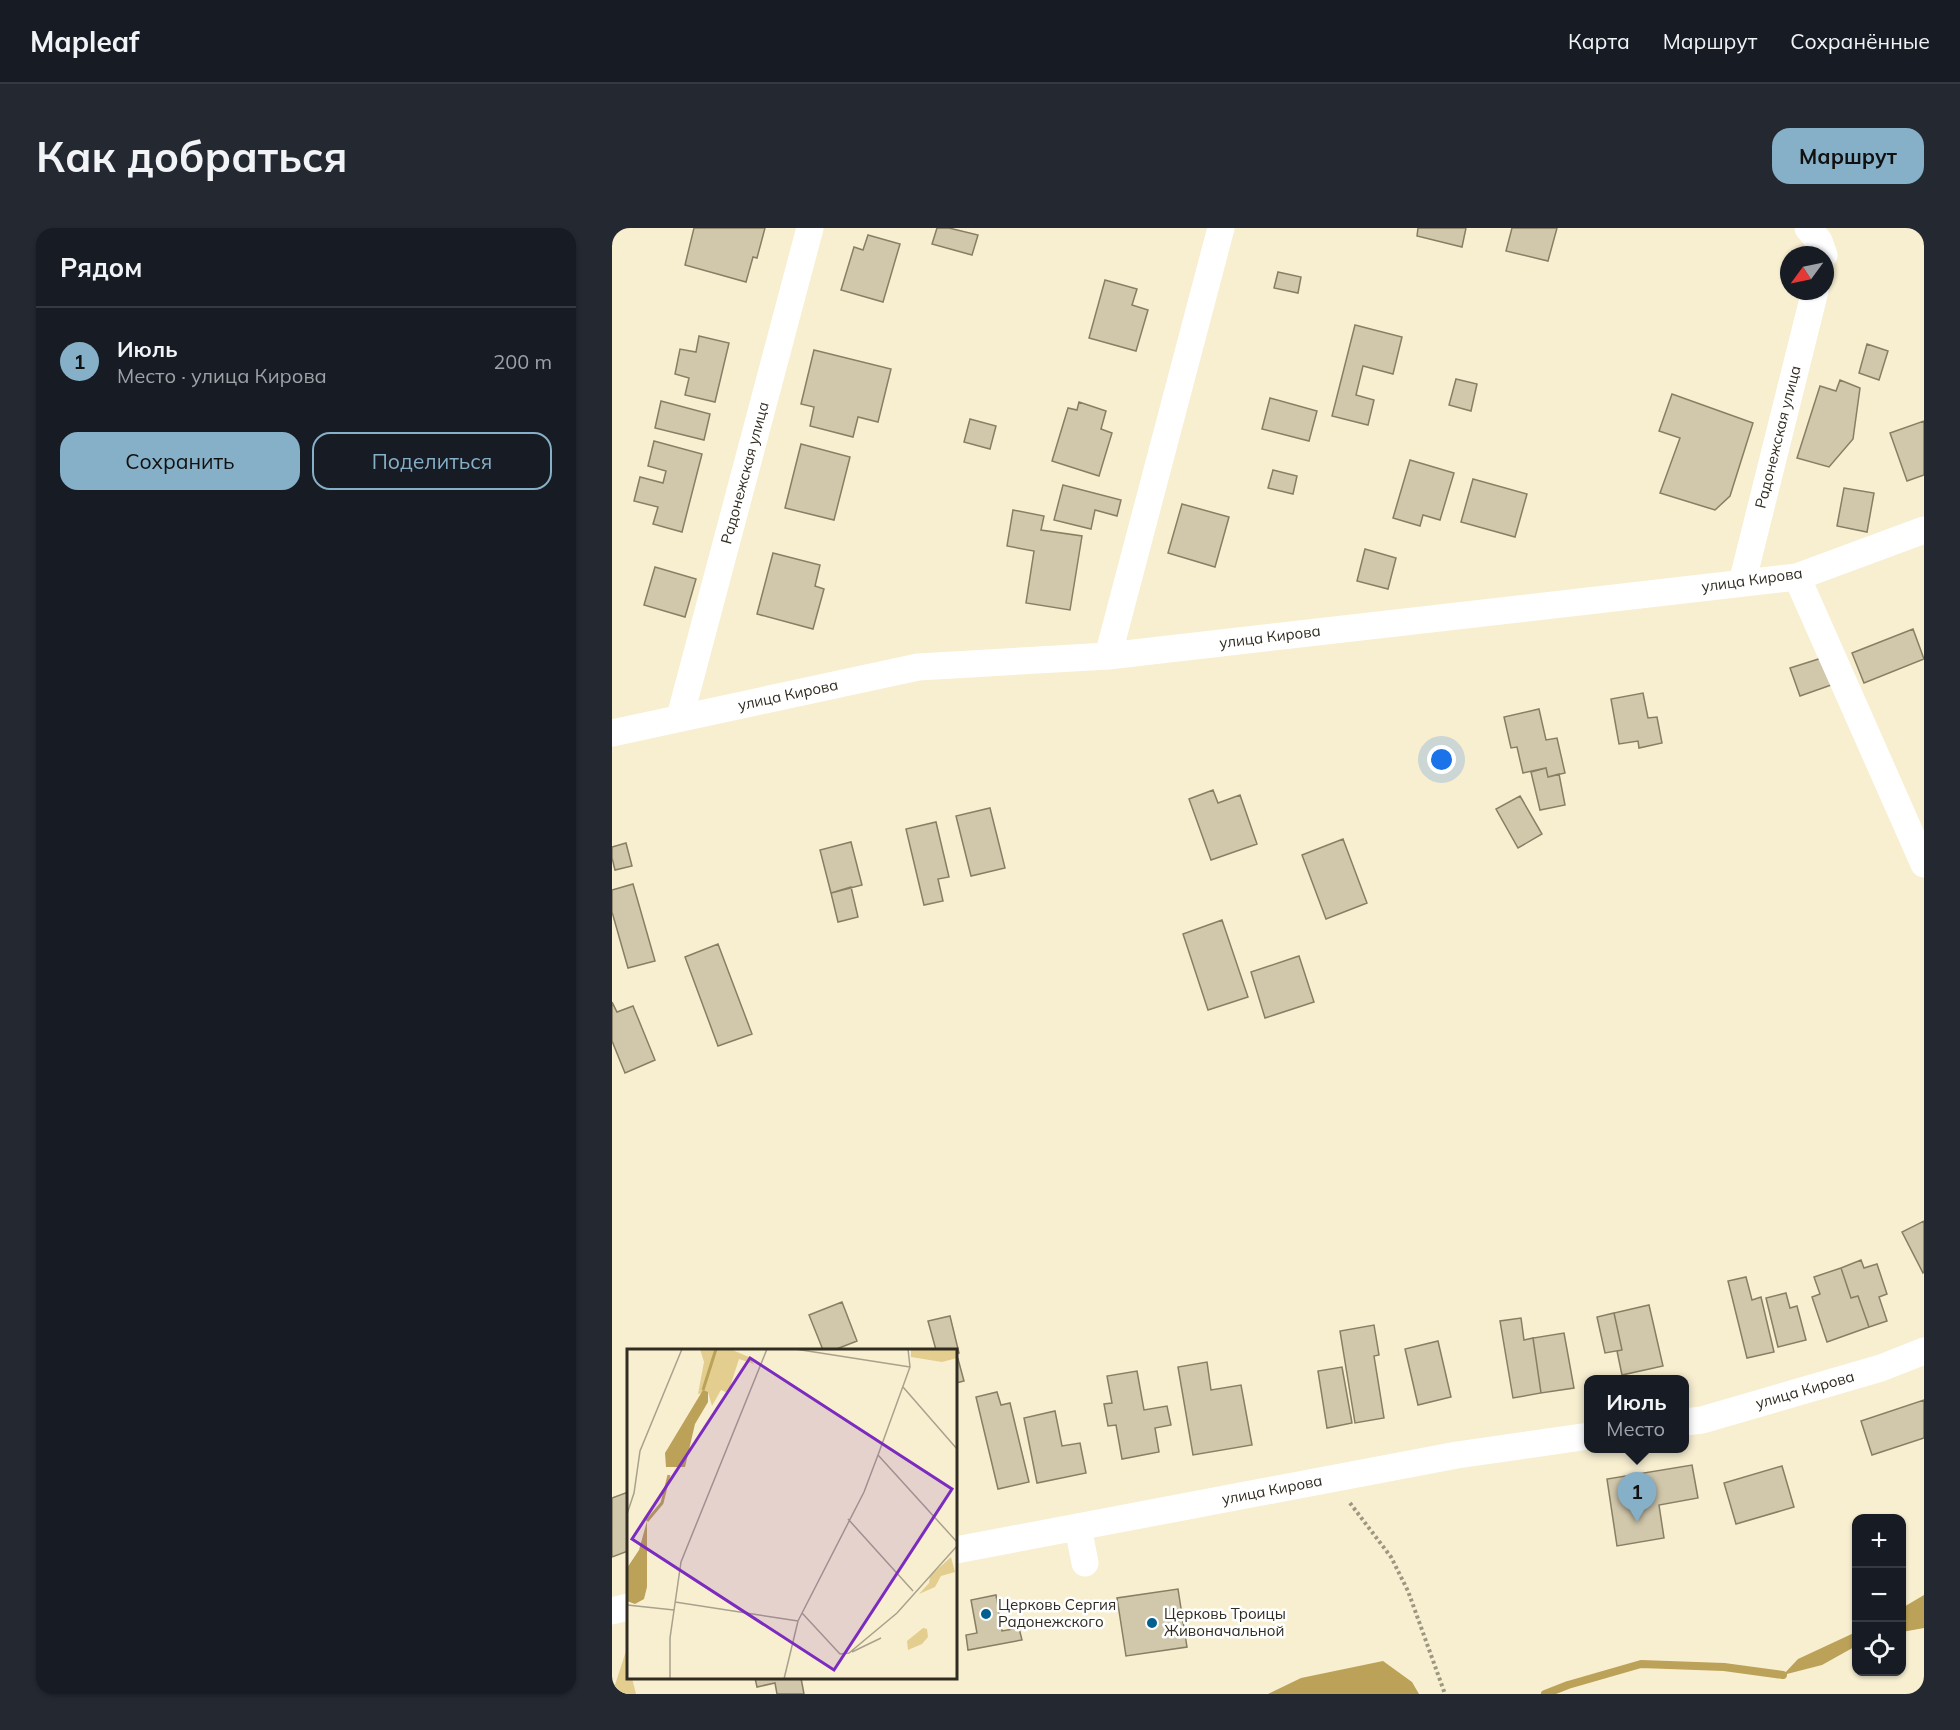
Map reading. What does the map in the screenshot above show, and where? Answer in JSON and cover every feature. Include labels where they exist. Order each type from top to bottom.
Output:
[{"type":"street","name":"Радонежская улица","points":[[680,717],[810,228]]},
{"type":"street","points":[[1108,656],[1221,228]]},
{"type":"street","points":[[1808,228],[1821,246]]},
{"type":"street","name":"Радонежская улица","points":[[1742,583],[1813,300]]},
{"type":"street","name":"улица Кирова","points":[[612,733],[918,667],[1108,656],[1797,576],[1924,530]]},
{"type":"street","points":[[1797,576],[1924,864]]},
{"type":"street","name":"улица Кирова","points":[[1689,1422],[1702,1420],[1881,1368],[1924,1351]]},
{"type":"street","name":"улица Кирова","points":[[957,1550],[1456,1455],[1584,1437]]},
{"type":"street","points":[[1078,1527],[1085,1563]]},
{"type":"street","points":[[612,1611],[627,1607]]},
{"type":"path","points":[[1332,1479],[1391,1557],[1408,1591],[1445,1694]]},
{"type":"shaded area","points":[[1924,1595],[1924,1628],[1906,1631],[1906,1606]]},
{"type":"shaded area","points":[[1852,1634],[1852,1648],[1822,1665],[1783,1675],[1798,1659]]},
{"type":"shaded area","points":[[626,1651],[627,1679],[632,1679],[636,1694],[612,1694]]},
{"type":"shaded area","points":[[1383,1661],[1412,1682],[1419,1694],[1268,1694],[1301,1678]]},
{"type":"building","points":[[694,228],[765,228],[757,258],[753,257],[746,282],[685,265]]},
{"type":"building","points":[[937,228],[949,228],[978,235],[972,255],[932,244]]},
{"type":"building","points":[[1418,228],[1466,228],[1462,247],[1417,236]]},
{"type":"building","points":[[1512,228],[1557,228],[1548,261],[1506,251]]},
{"type":"building","points":[[868,235],[900,244],[883,302],[841,290],[854,247],[863,250]]},
{"type":"building","points":[[1278,272],[1301,277],[1298,293],[1274,288]]},
{"type":"building","points":[[1105,280],[1137,289],[1132,305],[1148,310],[1136,351],[1089,338]]},
{"type":"building","points":[[1355,325],[1402,337],[1393,374],[1363,366],[1356,395],[1374,400],[1368,425],[1332,416]]},
{"type":"building","points":[[699,336],[729,343],[715,402],[685,395],[689,378],[675,374],[680,349],[696,352]]},
{"type":"building","points":[[1867,344],[1888,351],[1879,380],[1859,373]]},
{"type":"building","points":[[814,350],[891,369],[878,422],[858,417],[853,437],[810,426],[814,407],[801,404]]},
{"type":"building","points":[[1456,379],[1477,384],[1471,411],[1449,405]]},
{"type":"building","points":[[1840,380],[1860,388],[1853,439],[1829,467],[1797,458],[1820,386],[1836,391]]},
{"type":"building","points":[[1672,394],[1753,423],[1730,496],[1715,510],[1660,493],[1680,438],[1659,431]]},
{"type":"building","points":[[1270,398],[1317,411],[1309,441],[1262,429]]},
{"type":"building","points":[[661,401],[710,414],[704,440],[655,428]]},
{"type":"building","points":[[1079,402],[1106,411],[1101,429],[1112,433],[1099,476],[1052,461],[1068,408],[1077,410]]},
{"type":"building","points":[[970,419],[996,426],[990,449],[964,442]]},
{"type":"building","points":[[1924,421],[1924,475],[1907,481],[1890,433]]},
{"type":"building","points":[[654,441],[702,454],[682,532],[653,524],[658,507],[634,501],[640,477],[663,483],[666,471],[648,466]]},
{"type":"building","points":[[801,444],[850,457],[834,520],[785,508]]},
{"type":"building","points":[[1410,460],[1454,473],[1440,520],[1423,515],[1420,526],[1393,518]]},
{"type":"building","points":[[1273,470],[1297,476],[1293,494],[1268,488]]},
{"type":"building","points":[[1473,479],[1527,494],[1515,537],[1461,522]]},
{"type":"building","points":[[1063,485],[1121,500],[1117,516],[1095,510],[1091,529],[1054,520]]},
{"type":"building","points":[[1844,488],[1874,493],[1867,532],[1837,526]]},
{"type":"building","points":[[1182,504],[1229,517],[1215,567],[1168,553]]},
{"type":"building","points":[[1013,510],[1044,516],[1041,530],[1082,536],[1070,610],[1026,603],[1034,551],[1007,546]]},
{"type":"building","points":[[1365,549],[1396,558],[1388,589],[1357,581]]},
{"type":"building","points":[[773,553],[820,565],[815,586],[824,589],[813,629],[757,614]]},
{"type":"building","points":[[655,567],[696,579],[685,617],[644,605]]},
{"type":"building","points":[[1913,629],[1924,659],[1864,683],[1852,653]]},
{"type":"building","points":[[1825,657],[1834,684],[1800,696],[1790,668]]},
{"type":"building","points":[[1643,693],[1648,718],[1657,717],[1662,743],[1639,748],[1638,741],[1619,744],[1611,699]]},
{"type":"building","points":[[1539,709],[1546,740],[1557,738],[1565,773],[1548,777],[1546,768],[1523,773],[1517,747],[1511,748],[1504,717]]},
{"type":"building","points":[[1546,768],[1548,777],[1559,774],[1565,805],[1540,810],[1531,772]]},
{"type":"building","points":[[1213,790],[1218,803],[1240,795],[1257,844],[1211,860],[1189,799]]},
{"type":"building","points":[[1520,796],[1542,834],[1518,848],[1496,809]]},
{"type":"building","points":[[990,808],[1005,868],[971,876],[956,816]]},
{"type":"building","points":[[936,822],[949,877],[938,879],[943,901],[924,905],[906,829]]},
{"type":"building","points":[[1343,839],[1367,903],[1326,919],[1302,855]]},
{"type":"building","points":[[851,842],[862,885],[831,893],[820,850]]},
{"type":"building","points":[[626,843],[632,866],[615,870],[612,847]]},
{"type":"building","points":[[633,884],[655,961],[628,968],[612,912],[612,890]]},
{"type":"building","points":[[851,887],[858,917],[838,922],[831,893]]},
{"type":"building","points":[[1222,920],[1248,997],[1208,1010],[1183,934]]},
{"type":"building","points":[[718,944],[752,1034],[718,1046],[685,957]]},
{"type":"building","points":[[1299,956],[1314,1002],[1265,1018],[1251,972]]},
{"type":"building","points":[[612,1002],[617,1012],[633,1006],[655,1060],[625,1073],[612,1041]]},
{"type":"building","points":[[1924,1221],[1924,1272],[1923,1273],[1902,1232]]},
{"type":"building","points":[[1861,1260],[1864,1268],[1877,1264],[1887,1294],[1879,1297],[1887,1321],[1869,1327],[1858,1296],[1851,1298],[1841,1268]]},
{"type":"building","points":[[1841,1268],[1851,1298],[1858,1296],[1869,1327],[1827,1342],[1812,1297],[1820,1294],[1814,1277]]},
{"type":"building","points":[[1746,1277],[1752,1300],[1761,1297],[1774,1352],[1747,1358],[1728,1281]]},
{"type":"building","points":[[1786,1293],[1790,1308],[1797,1306],[1806,1340],[1778,1347],[1766,1298]]},
{"type":"building","points":[[842,1302],[857,1341],[837,1349],[823,1349],[809,1315]]},
{"type":"building","points":[[1649,1305],[1663,1366],[1622,1375],[1617,1351],[1622,1350],[1614,1313]]},
{"type":"building","points":[[1614,1313],[1622,1350],[1605,1353],[1597,1317]]},
{"type":"building","points":[[950,1316],[959,1353],[957,1354],[957,1349],[936,1349],[928,1321]]},
{"type":"building","points":[[1521,1318],[1524,1340],[1533,1338],[1541,1393],[1513,1398],[1500,1321]]},
{"type":"building","points":[[1374,1325],[1379,1355],[1374,1356],[1384,1418],[1355,1423],[1340,1331]]},
{"type":"building","points":[[1564,1333],[1574,1388],[1541,1393],[1533,1338]]},
{"type":"building","points":[[1438,1341],[1451,1397],[1418,1405],[1405,1349]]},
{"type":"building","points":[[957,1360],[964,1381],[957,1383]]},
{"type":"building","points":[[1207,1362],[1211,1390],[1241,1385],[1252,1445],[1193,1455],[1178,1367]]},
{"type":"building","points":[[1342,1367],[1352,1423],[1327,1428],[1318,1371]]},
{"type":"building","points":[[1137,1371],[1144,1410],[1167,1406],[1171,1425],[1155,1428],[1159,1452],[1122,1459],[1116,1425],[1108,1426],[1104,1404],[1112,1403],[1107,1376]]},
{"type":"building","points":[[997,1392],[1001,1405],[1010,1403],[1029,1482],[998,1489],[976,1397]]},
{"type":"building","points":[[1924,1400],[1924,1438],[1872,1455],[1861,1421]]},
{"type":"building","points":[[1055,1411],[1062,1446],[1080,1443],[1086,1473],[1037,1483],[1024,1418]]},
{"type":"building","points":[[1692,1465],[1698,1498],[1659,1505],[1664,1538],[1617,1546],[1607,1479]]},
{"type":"building","points":[[1782,1466],[1794,1507],[1736,1524],[1724,1483]]},
{"type":"building","points":[[627,1492],[627,1551],[612,1557],[612,1498]]},
{"type":"building","name":"Церковь Троицы Живоначальной","points":[[1178,1589],[1187,1647],[1126,1656],[1117,1598]]},
{"type":"building","name":"Церковь Сергия Радонежского","points":[[996,1595],[1002,1631],[1019,1628],[1022,1640],[968,1650],[966,1635],[977,1633],[971,1600]]},
{"type":"building","points":[[755,1679],[801,1679],[804,1694],[777,1694],[775,1683],[757,1687]]},
{"type":"waterway","points":[[1545,1694],[1641,1664],[1724,1667],[1783,1675]]},
{"type":"place","name":"Июль","points":[[1637,1522]]},
{"type":"place","name":"Церковь Сергия Радонежского","points":[[986,1614]]},
{"type":"place","name":"Церковь Троицы Живоначальной","points":[[1152,1623]]}]
